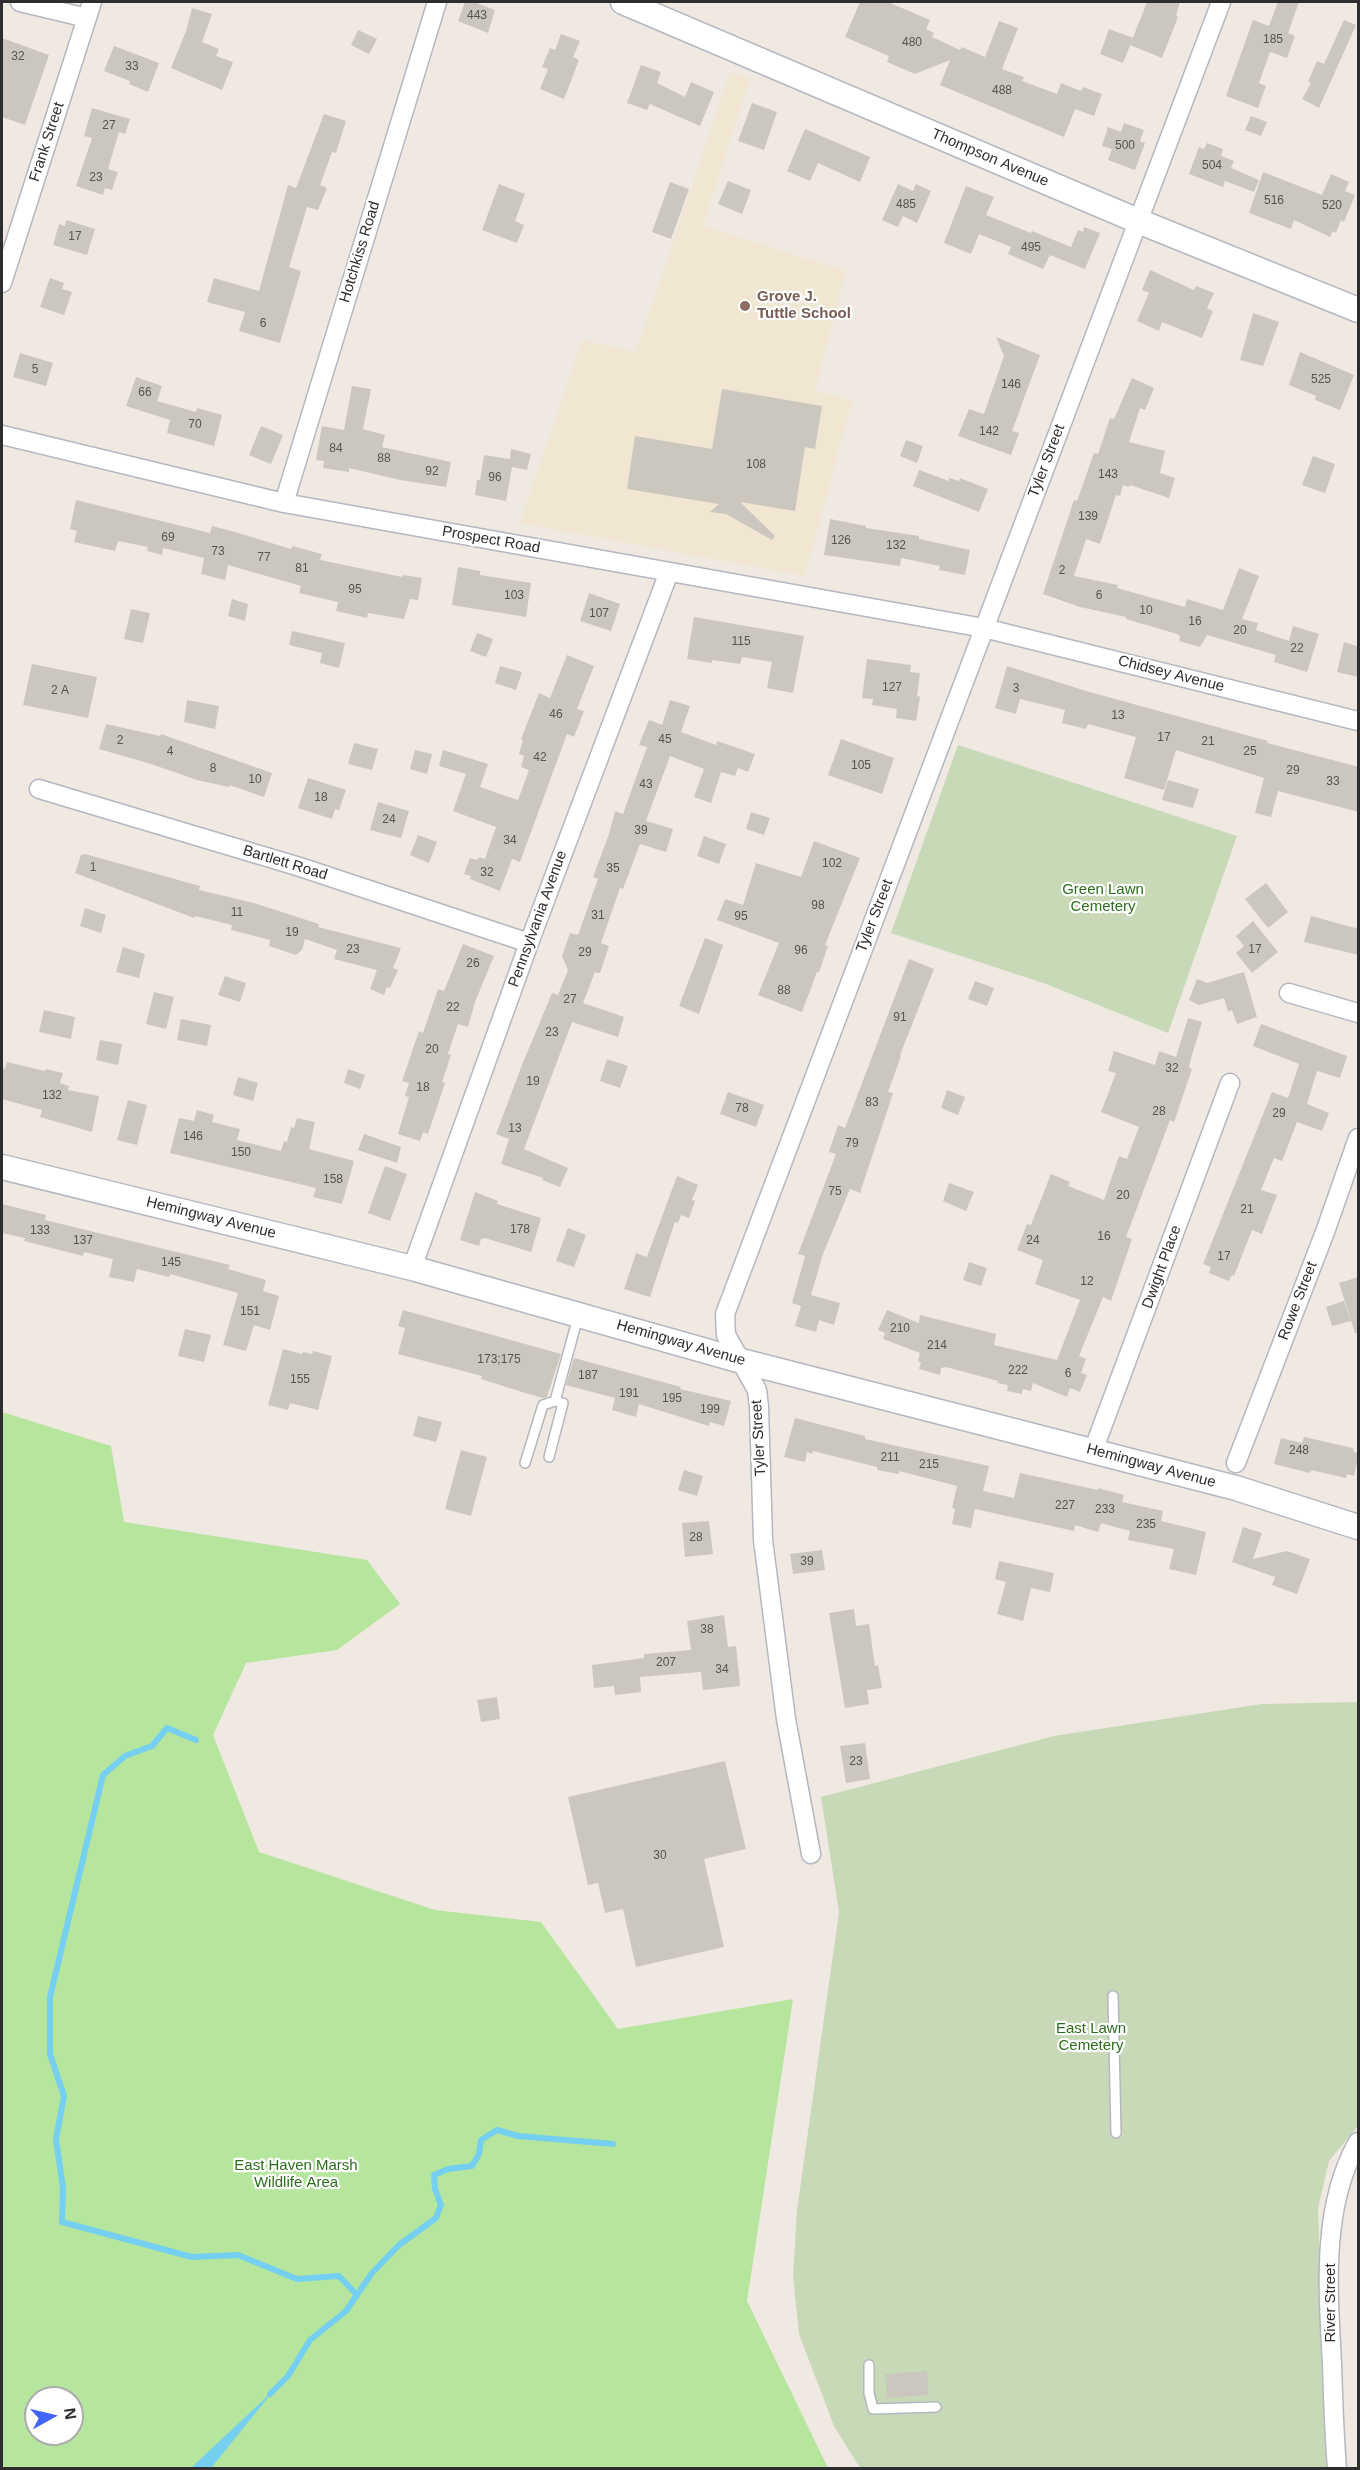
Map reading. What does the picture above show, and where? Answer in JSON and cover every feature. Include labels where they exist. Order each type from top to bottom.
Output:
[{"type":"main road","name":"Thompson Avenue","points":[[626,2],[1138,221],[1359,310]]},
{"type":"main road","name":"Hemingway Avenue","points":[[2,1167],[412,1268],[738,1360],[1236,1488],[1359,1527]]},
{"type":"street","points":[[21,2],[90,10]]},
{"type":"street","name":"Hotchkiss Road","points":[[284,502],[437,2]]},
{"type":"street","name":"Tyler Street","points":[[811,1854],[786,1719],[763,1540],[757,1390],[738,1360],[726,1335],[725,1314],[1221,2]]},
{"type":"street","name":"Frank Street","points":[[2,283],[90,10]]},
{"type":"street","name":"Prospect Road","points":[[2,435],[284,502],[984,628]]},
{"type":"street","name":"Pennsylvania Avenue","points":[[412,1268],[529,943],[669,572]]},
{"type":"street","name":"Chidsey Avenue","points":[[984,628],[1359,721]]},
{"type":"street","name":"Bartlett Road","points":[[39,789],[300,867],[529,943]]},
{"type":"street","points":[[1288,993],[1359,1013]]},
{"type":"street","name":"Dwight Place","points":[[1093,1450],[1230,1083]]},
{"type":"street","name":"Rowe Street","points":[[1236,1463],[1359,1138]]},
{"type":"street","name":"River Street","points":[[1336,2469],[1329,2285],[1333,2223],[1339,2189],[1359,2142]]},
{"type":"lane","points":[[555,1401],[579,1315]]},
{"type":"lane","points":[[525,1463],[543,1405],[555,1401],[563,1403],[549,1457]]},
{"type":"lane","points":[[1113,1996],[1116,2133]]},
{"type":"lane","points":[[868,2365],[869,2393],[873,2409],[936,2407]]},
{"type":"shaded area","name":"Grove J. Tuttle School","points":[[730,72],[750,78],[703,226],[846,271],[815,391],[852,401],[805,576],[520,523],[582,340],[636,352]]},
{"type":"green space","name":"Green Lawn Cemetery","points":[[958,745],[1237,836],[1168,1033],[1046,984],[891,933]]},
{"type":"green space","name":"East Haven Marsh Wildlife Area","points":[[2,1412],[111,1446],[124,1522],[367,1560],[400,1604],[337,1650],[246,1663],[213,1735],[259,1852],[435,1910],[541,1922],[618,2029],[793,1999],[747,2301],[828,2468],[2,2468]]},
{"type":"green space","name":"East Lawn Cemetery","points":[[1358,1702],[1358,2126],[1329,2161],[1318,2208],[1327,2468],[860,2468],[834,2426],[799,2334],[793,2276],[797,2210],[839,1912],[821,1797],[1054,1736],[1262,1704]]},
{"type":"water","points":[[275,2389],[211,2468],[191,2468]]},
{"type":"building","points":[[465,2],[474,2],[495,10],[488,33],[458,21]]},
{"type":"building","points":[[860,2],[888,2],[930,20],[926,29],[934,33],[932,37],[960,50],[962,47],[985,57],[999,21],[1018,28],[1002,69],[1024,77],[1022,81],[1057,94],[1061,83],[1081,91],[1083,87],[1102,94],[1094,116],[1075,109],[1064,137],[940,85],[950,60],[915,74],[887,62],[889,56],[845,37]]},
{"type":"building","points":[[1147,2],[1180,2],[1176,16],[1178,17],[1162,58],[1130,45]]},
{"type":"building","points":[[1278,2],[1299,2],[1288,33],[1295,36],[1287,58],[1270,52],[1259,83],[1266,86],[1258,108],[1226,96],[1253,20],[1269,26]]},
{"type":"building","points":[[192,8],[212,14],[202,42],[219,49],[216,56],[233,62],[222,90],[171,68],[186,31]]},
{"type":"building","points":[[1344,20],[1356,25],[1319,108],[1302,99],[1311,83],[1308,82],[1317,61],[1324,64]]},
{"type":"building","points":[[1109,29],[1133,38],[1123,63],[1100,54]]},
{"type":"building","points":[[358,30],[377,39],[369,54],[351,45]]},
{"type":"building","points":[[561,34],[580,41],[573,57],[579,60],[564,99],[540,89],[548,69],[542,67],[550,48],[555,50]]},
{"type":"building","points":[[2,38],[49,55],[25,125],[2,117]]},
{"type":"building","points":[[114,46],[159,63],[148,92],[129,84],[130,81],[104,71]]},
{"type":"building","points":[[641,65],[661,72],[657,83],[685,97],[691,82],[714,92],[700,126],[650,104],[647,110],[627,103]]},
{"type":"building","points":[[752,103],[777,112],[764,150],[738,141]]},
{"type":"building","points":[[92,108],[130,119],[125,134],[119,132],[108,169],[118,172],[112,190],[105,188],[103,195],[76,186],[92,138],[84,136]]},
{"type":"building","points":[[324,114],[346,121],[336,153],[332,152],[320,185],[327,188],[318,210],[307,207],[289,267],[301,271],[280,343],[239,331],[245,312],[207,302],[214,278],[259,291],[288,185],[296,188]]},
{"type":"building","points":[[1251,116],[1267,122],[1261,136],[1245,130]]},
{"type":"building","points":[[1124,123],[1144,130],[1140,141],[1145,143],[1135,170],[1108,160],[1112,149],[1102,146],[1108,127],[1121,132]]},
{"type":"building","points":[[805,129],[870,157],[860,182],[818,163],[810,181],[787,171]]},
{"type":"building","points":[[1207,143],[1223,149],[1221,156],[1234,161],[1231,168],[1259,180],[1254,192],[1225,181],[1223,187],[1189,174],[1199,147],[1204,149]]},
{"type":"building","points":[[1263,172],[1322,195],[1331,174],[1349,182],[1345,191],[1355,195],[1344,222],[1341,220],[1336,233],[1333,231],[1330,237],[1294,220],[1291,229],[1249,213]]},
{"type":"building","points":[[728,181],[751,190],[742,214],[718,204]]},
{"type":"building","points":[[670,182],[689,189],[671,239],[652,232]]},
{"type":"building","points":[[499,184],[525,194],[515,221],[524,225],[517,243],[482,230]]},
{"type":"building","points":[[898,184],[913,191],[916,184],[931,191],[917,223],[903,216],[898,227],[882,220]]},
{"type":"building","points":[[966,186],[994,197],[986,215],[1031,233],[1032,231],[1071,247],[1078,230],[1083,232],[1084,227],[1100,233],[1085,269],[1050,255],[1043,269],[1008,254],[1011,247],[979,234],[971,254],[944,243]]},
{"type":"building","points":[[66,220],[95,229],[87,255],[53,245],[59,224],[65,226]]},
{"type":"building","points":[[1150,270],[1194,290],[1196,286],[1214,293],[1207,308],[1213,311],[1202,338],[1162,322],[1159,331],[1137,321],[1149,293],[1142,290]]},
{"type":"building","points":[[50,278],[64,283],[62,289],[72,292],[64,315],[40,307]]},
{"type":"building","points":[[1253,313],[1279,322],[1263,366],[1240,360]]},
{"type":"building","points":[[996,337],[1040,355],[1012,431],[1019,433],[1011,455],[958,436],[969,409],[984,414],[1004,356]]},
{"type":"building","points":[[1300,352],[1354,375],[1340,410],[1315,400],[1316,396],[1289,385]]},
{"type":"building","points":[[20,353],[53,363],[46,386],[13,377]]},
{"type":"building","points":[[136,377],[162,386],[157,401],[196,412],[197,408],[222,415],[214,446],[167,433],[170,420],[126,406]]},
{"type":"building","points":[[1132,378],[1154,388],[1145,410],[1140,408],[1129,442],[1165,451],[1160,473],[1175,478],[1169,498],[1130,485],[1129,487],[1123,485],[1120,496],[1116,495],[1100,544],[1086,539],[1074,576],[1118,585],[1117,588],[1185,607],[1187,599],[1223,610],[1239,568],[1259,576],[1242,619],[1258,623],[1256,630],[1289,641],[1293,626],[1319,634],[1307,672],[1274,662],[1276,655],[1207,635],[1200,647],[1179,641],[1180,636],[1177,634],[1126,619],[1126,617],[1080,607],[1043,594],[1074,500],[1077,501],[1094,453],[1098,454],[1110,418],[1114,419]]},
{"type":"building","points":[[352,386],[371,389],[363,429],[385,435],[382,447],[451,462],[446,487],[400,480],[349,468],[349,472],[323,468],[324,461],[316,460],[322,426],[344,430]]},
{"type":"building","points":[[722,389],[822,406],[815,449],[805,447],[795,511],[740,502],[775,536],[772,540],[726,514],[710,512],[719,504],[627,489],[635,436],[712,449]]},
{"type":"building","points":[[261,426],[283,435],[271,464],[249,455]]},
{"type":"building","points":[[906,440],[923,446],[917,463],[900,456]]},
{"type":"building","points":[[511,449],[531,454],[527,470],[512,467],[506,501],[475,495],[484,455],[510,459]]},
{"type":"building","points":[[1313,456],[1335,464],[1325,493],[1302,485]]},
{"type":"building","points":[[919,470],[949,481],[949,478],[959,481],[960,478],[988,489],[979,512],[913,486]]},
{"type":"building","points":[[76,500],[210,533],[212,526],[291,549],[292,546],[322,554],[320,560],[402,577],[403,575],[422,578],[418,600],[410,599],[404,619],[368,613],[367,618],[336,611],[338,602],[299,593],[301,586],[228,565],[225,580],[201,574],[204,558],[163,548],[162,555],[147,551],[148,547],[118,541],[115,551],[74,542],[77,531],[70,529]]},
{"type":"building","points":[[830,519],[866,526],[866,528],[919,536],[919,539],[970,550],[965,575],[939,570],[940,566],[901,558],[900,566],[824,555]]},
{"type":"building","points":[[458,567],[480,571],[480,575],[531,583],[526,617],[452,605]]},
{"type":"building","points":[[589,593],[620,604],[611,631],[580,621]]},
{"type":"building","points":[[232,599],[248,604],[245,621],[228,616]]},
{"type":"building","points":[[131,609],[150,613],[143,643],[124,639]]},
{"type":"building","points":[[694,617],[804,636],[793,693],[767,688],[772,662],[742,657],[740,664],[687,659]]},
{"type":"building","points":[[292,631],[345,643],[339,668],[320,663],[322,653],[289,645]]},
{"type":"building","points":[[477,633],[493,639],[486,657],[470,651]]},
{"type":"building","points":[[1344,642],[1359,647],[1359,677],[1337,672]]},
{"type":"building","points":[[567,655],[594,666],[577,709],[584,711],[574,737],[567,734],[520,862],[512,859],[500,891],[470,879],[471,876],[464,874],[470,858],[485,859],[496,827],[453,811],[466,774],[439,766],[443,750],[488,764],[480,787],[518,800],[529,770],[521,767],[524,756],[519,754],[523,740],[521,739],[539,693],[550,698]]},
{"type":"building","points":[[867,659],[911,665],[910,672],[920,673],[917,696],[920,697],[916,721],[896,718],[897,709],[872,705],[873,699],[862,698]]},
{"type":"building","points":[[32,664],[97,677],[88,718],[23,705]]},
{"type":"building","points":[[500,666],[522,672],[516,690],[495,683]]},
{"type":"building","points":[[1007,666],[1086,691],[1268,741],[1267,743],[1359,767],[1359,812],[1278,791],[1271,817],[1255,813],[1264,778],[1176,750],[1164,790],[1124,778],[1136,737],[1088,724],[1086,729],[1062,723],[1065,710],[1020,699],[1016,714],[995,708]]},
{"type":"building","points":[[187,700],[219,706],[215,729],[184,722]]},
{"type":"building","points":[[670,700],[690,706],[681,732],[716,745],[717,741],[755,754],[748,772],[738,768],[735,776],[721,772],[711,803],[694,797],[704,769],[670,756],[646,821],[673,829],[666,852],[640,844],[623,889],[620,888],[601,943],[609,946],[600,973],[595,972],[583,1003],[624,1017],[618,1037],[572,1022],[524,1149],[568,1168],[560,1187],[542,1180],[543,1178],[501,1164],[509,1139],[496,1134],[552,993],[558,995],[568,970],[562,956],[570,933],[578,935],[598,879],[593,877],[615,811],[623,814],[647,747],[639,745],[649,720],[662,725]]},
{"type":"building","points":[[106,724],[160,736],[161,734],[272,773],[264,797],[229,785],[229,787],[197,780],[99,749]]},
{"type":"building","points":[[841,739],[894,758],[882,794],[828,775]]},
{"type":"building","points":[[354,743],[378,749],[372,770],[348,764]]},
{"type":"building","points":[[415,750],[432,754],[427,774],[410,769]]},
{"type":"building","points":[[308,778],[346,790],[339,810],[335,809],[332,819],[298,808]]},
{"type":"building","points":[[1168,780],[1199,789],[1193,808],[1162,800]]},
{"type":"building","points":[[378,802],[409,811],[401,838],[370,830]]},
{"type":"building","points":[[751,812],[770,818],[764,835],[746,829]]},
{"type":"building","points":[[418,835],[437,842],[429,863],[410,855]]},
{"type":"building","points":[[704,836],[726,844],[719,864],[697,856]]},
{"type":"building","points":[[814,841],[860,858],[825,945],[828,946],[802,1012],[758,995],[779,943],[717,920],[725,899],[743,905],[756,863],[801,877]]},
{"type":"building","points":[[85,854],[200,886],[199,890],[254,903],[319,924],[318,927],[401,948],[393,968],[398,970],[390,988],[387,987],[384,995],[370,989],[377,970],[334,959],[337,950],[305,939],[302,950],[296,955],[269,946],[270,940],[231,930],[232,925],[195,916],[194,918],[75,873],[81,855]]},
{"type":"building","points":[[1266,883],[1288,912],[1268,928],[1245,899]]},
{"type":"building","points":[[85,908],[106,915],[101,933],[80,926]]},
{"type":"building","points":[[1311,916],[1359,929],[1359,955],[1304,942]]},
{"type":"building","points":[[1253,921],[1278,952],[1252,973],[1236,953],[1244,946],[1236,936]]},
{"type":"building","points":[[705,938],[723,945],[699,1014],[679,1006]]},
{"type":"building","points":[[463,944],[494,956],[475,1002],[468,1027],[458,1024],[448,1054],[451,1055],[442,1082],[445,1083],[428,1134],[423,1132],[420,1141],[398,1134],[409,1097],[405,1096],[409,1083],[402,1081],[419,1031],[423,1033],[438,989],[444,991]]},
{"type":"building","points":[[123,947],[145,954],[139,978],[116,972]]},
{"type":"building","points":[[909,959],[934,969],[900,1055],[888,1092],[893,1093],[860,1193],[850,1189],[823,1254],[811,1295],[840,1303],[834,1325],[819,1320],[816,1332],[795,1326],[801,1306],[792,1303],[805,1256],[798,1254],[836,1154],[829,1152],[838,1125],[845,1128]]},
{"type":"building","points":[[1244,972],[1257,1017],[1237,1024],[1232,1010],[1228,1012],[1224,998],[1199,1005],[1189,1000],[1197,979],[1207,983]]},
{"type":"building","points":[[225,976],[246,983],[240,1002],[218,995]]},
{"type":"building","points":[[975,981],[994,988],[987,1006],[968,999]]},
{"type":"building","points":[[154,992],[174,997],[166,1029],[146,1024]]},
{"type":"building","points":[[44,1010],[75,1017],[71,1039],[39,1032]]},
{"type":"building","points":[[1188,1018],[1202,1022],[1190,1062],[1189,1068],[1192,1069],[1174,1122],[1170,1120],[1126,1237],[1132,1239],[1111,1301],[1103,1297],[1079,1356],[1086,1359],[1081,1373],[1087,1375],[1080,1392],[1070,1388],[1067,1397],[1033,1383],[1031,1391],[1023,1389],[1022,1394],[1007,1391],[1008,1385],[997,1383],[998,1381],[946,1367],[941,1368],[940,1375],[919,1369],[920,1353],[883,1339],[885,1333],[878,1330],[887,1310],[919,1323],[920,1315],[996,1334],[994,1345],[1057,1360],[1080,1300],[1035,1284],[1043,1260],[1017,1250],[1027,1224],[1031,1225],[1051,1174],[1070,1182],[1068,1186],[1104,1200],[1119,1156],[1127,1159],[1139,1127],[1101,1112],[1116,1073],[1108,1071],[1114,1051],[1155,1065],[1159,1051],[1176,1057]]},
{"type":"building","points":[[181,1019],[211,1025],[207,1046],[177,1040]]},
{"type":"building","points":[[1261,1024],[1347,1056],[1340,1078],[1317,1071],[1307,1104],[1329,1113],[1322,1131],[1297,1122],[1282,1161],[1274,1158],[1261,1190],[1277,1195],[1262,1234],[1252,1230],[1234,1276],[1232,1275],[1229,1281],[1209,1273],[1211,1267],[1203,1264],[1272,1092],[1288,1098],[1299,1064],[1253,1046]]},
{"type":"building","points":[[100,1040],[122,1044],[118,1065],[96,1060]]},
{"type":"building","points":[[607,1059],[628,1066],[620,1088],[600,1081]]},
{"type":"building","points":[[7,1062],[63,1073],[60,1083],[69,1086],[68,1090],[99,1096],[92,1132],[40,1117],[42,1110],[2,1099],[2,1068],[5,1069]]},
{"type":"building","points":[[348,1069],[365,1075],[360,1089],[344,1083]]},
{"type":"building","points":[[238,1077],[258,1083],[253,1101],[233,1095]]},
{"type":"building","points":[[947,1090],[965,1097],[958,1115],[941,1108]]},
{"type":"building","points":[[728,1092],[764,1105],[756,1127],[720,1114]]},
{"type":"building","points":[[128,1100],[147,1105],[137,1145],[117,1140]]},
{"type":"building","points":[[197,1110],[214,1115],[212,1122],[240,1129],[237,1140],[281,1151],[297,1118],[315,1122],[309,1149],[354,1161],[342,1204],[313,1197],[316,1188],[170,1153],[179,1118],[194,1121]]},
{"type":"building","points":[[364,1134],[401,1147],[397,1163],[358,1150]]},
{"type":"building","points":[[385,1166],[407,1174],[390,1221],[368,1213]]},
{"type":"building","points":[[677,1176],[698,1185],[692,1200],[695,1201],[689,1218],[681,1215],[678,1223],[675,1222],[650,1297],[624,1289],[636,1253],[647,1257]]},
{"type":"building","points":[[949,1183],[974,1192],[966,1211],[943,1201]]},
{"type":"building","points":[[475,1192],[498,1201],[497,1204],[541,1218],[531,1252],[485,1238],[481,1239],[479,1246],[460,1240]]},
{"type":"building","points":[[2,1204],[46,1215],[45,1220],[230,1265],[228,1269],[266,1280],[263,1291],[279,1296],[270,1330],[254,1325],[246,1351],[223,1345],[238,1293],[170,1274],[169,1277],[137,1269],[134,1282],[109,1277],[113,1259],[84,1252],[83,1256],[2,1233]]},
{"type":"building","points":[[568,1228],[586,1235],[574,1267],[556,1261]]},
{"type":"building","points":[[969,1262],[987,1268],[981,1286],[963,1280]]},
{"type":"building","points":[[1359,1277],[1359,1333],[1355,1333],[1339,1283]]},
{"type":"building","points":[[1344,1301],[1351,1321],[1332,1326],[1326,1307]]},
{"type":"building","points":[[403,1310],[561,1354],[547,1397],[543,1398],[481,1379],[482,1376],[398,1354],[405,1328],[398,1326]]},
{"type":"building","points":[[185,1329],[211,1335],[204,1362],[178,1356]]},
{"type":"building","points":[[283,1349],[302,1354],[303,1352],[312,1354],[313,1351],[332,1356],[318,1410],[290,1403],[288,1410],[268,1405]]},
{"type":"building","points":[[574,1358],[681,1387],[680,1389],[731,1401],[724,1426],[710,1422],[709,1426],[639,1404],[636,1417],[612,1410],[615,1398],[566,1385]]},
{"type":"building","points":[[418,1416],[442,1422],[436,1442],[413,1436]]},
{"type":"building","points":[[795,1418],[865,1436],[865,1439],[989,1466],[983,1491],[1014,1498],[1020,1473],[1124,1495],[1122,1502],[1163,1511],[1161,1521],[1206,1532],[1196,1575],[1169,1569],[1174,1549],[1128,1540],[1130,1531],[1101,1523],[1098,1532],[1075,1525],[1074,1531],[975,1509],[971,1528],[952,1524],[955,1509],[952,1508],[957,1486],[899,1471],[899,1474],[877,1470],[877,1467],[813,1451],[812,1454],[807,1452],[805,1462],[784,1457]]},
{"type":"building","points":[[1304,1437],[1353,1448],[1354,1452],[1359,1453],[1354,1476],[1347,1474],[1346,1478],[1311,1470],[1310,1473],[1274,1464],[1281,1438],[1302,1443]]},
{"type":"building","points":[[461,1450],[487,1457],[471,1516],[445,1509]]},
{"type":"building","points":[[684,1470],[703,1476],[697,1496],[678,1490]]},
{"type":"building","points":[[709,1521],[713,1554],[685,1557],[682,1523]]},
{"type":"building","points":[[1243,1527],[1262,1533],[1253,1559],[1287,1551],[1310,1559],[1297,1594],[1272,1585],[1275,1577],[1232,1562]]},
{"type":"building","points":[[822,1550],[825,1570],[793,1574],[790,1554]]},
{"type":"building","points":[[999,1561],[1054,1573],[1050,1592],[1031,1588],[1023,1621],[997,1614],[1006,1582],[995,1579]]},
{"type":"building","points":[[854,1609],[856,1626],[869,1624],[875,1666],[878,1665],[882,1688],[867,1690],[869,1704],[845,1708],[829,1613]]},
{"type":"building","points":[[724,1615],[728,1647],[736,1646],[740,1686],[703,1690],[701,1672],[640,1677],[641,1692],[615,1695],[614,1686],[594,1688],[592,1665],[644,1658],[644,1654],[691,1650],[687,1621]]},
{"type":"building","points":[[497,1697],[500,1719],[481,1722],[477,1700]]},
{"type":"building","points":[[865,1743],[870,1779],[846,1783],[840,1746]]},
{"type":"building","points":[[725,1761],[746,1849],[704,1859],[724,1947],[636,1967],[623,1909],[605,1913],[598,1883],[588,1885],[568,1797]]},
{"type":"building","points":[[927,2371],[929,2395],[887,2398],[885,2374]]},
{"type":"waterway","points":[[196,1740],[167,1728],[152,1746],[125,1756],[103,1775],[50,1997],[50,2054],[64,2096],[56,2139],[63,2188],[62,2222],[192,2257],[238,2255],[297,2279],[339,2276],[357,2295]]},
{"type":"waterway","points":[[270,2394],[288,2376],[310,2340],[346,2311],[372,2273],[399,2245],[436,2218],[441,2205],[435,2189],[434,2175],[448,2169],[472,2166],[479,2154],[481,2140],[497,2130],[518,2136],[613,2144]]},
{"type":"place","name":"Grove J. Tuttle School","points":[[745,306]]}]
